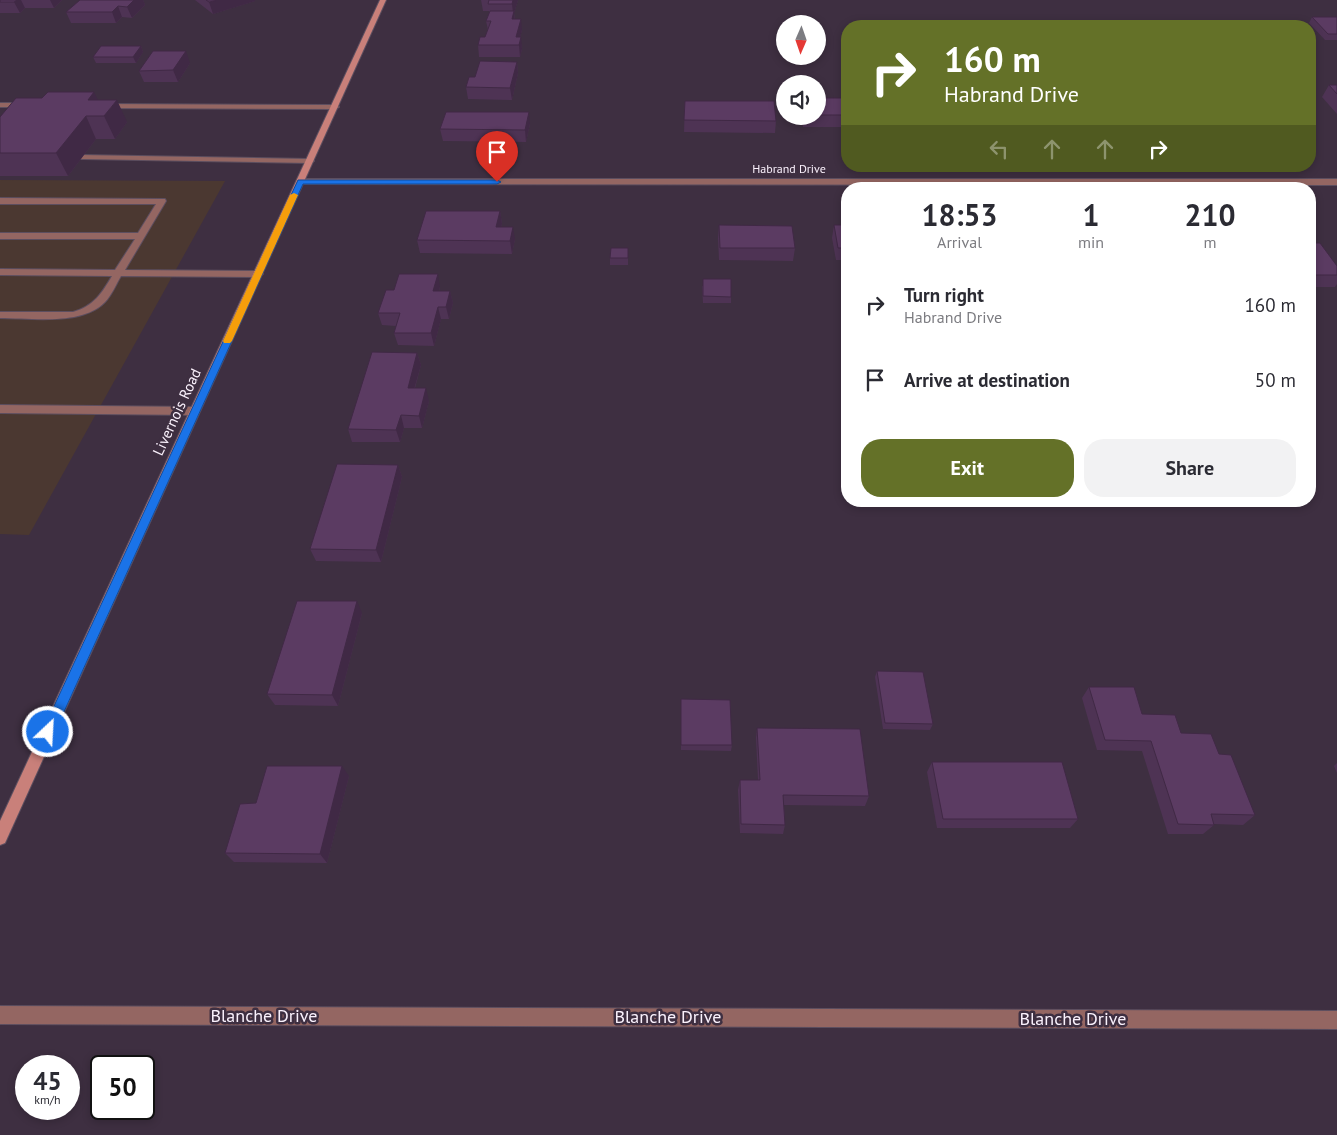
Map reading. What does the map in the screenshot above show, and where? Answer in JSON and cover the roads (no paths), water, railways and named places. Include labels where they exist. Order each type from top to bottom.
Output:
[{"type":"main road","name":"Livernois Road","points":[[0,838],[383,0]]},
{"type":"street","points":[[0,105],[40,105]]},
{"type":"street","points":[[90,106],[334,107]]},
{"type":"street","points":[[83,157],[310,161]]},
{"type":"street","name":"Habrand Drive","points":[[300,182],[1337,182]]},
{"type":"street","points":[[0,201],[162,201],[102,300],[87,311],[74,315],[0,315]]},
{"type":"street","points":[[0,236],[140,236]]},
{"type":"street","points":[[0,272],[258,274]]},
{"type":"street","points":[[0,409],[194,411]]},
{"type":"street","name":"Blanche Drive","points":[[0,1015],[1337,1020]]}]
